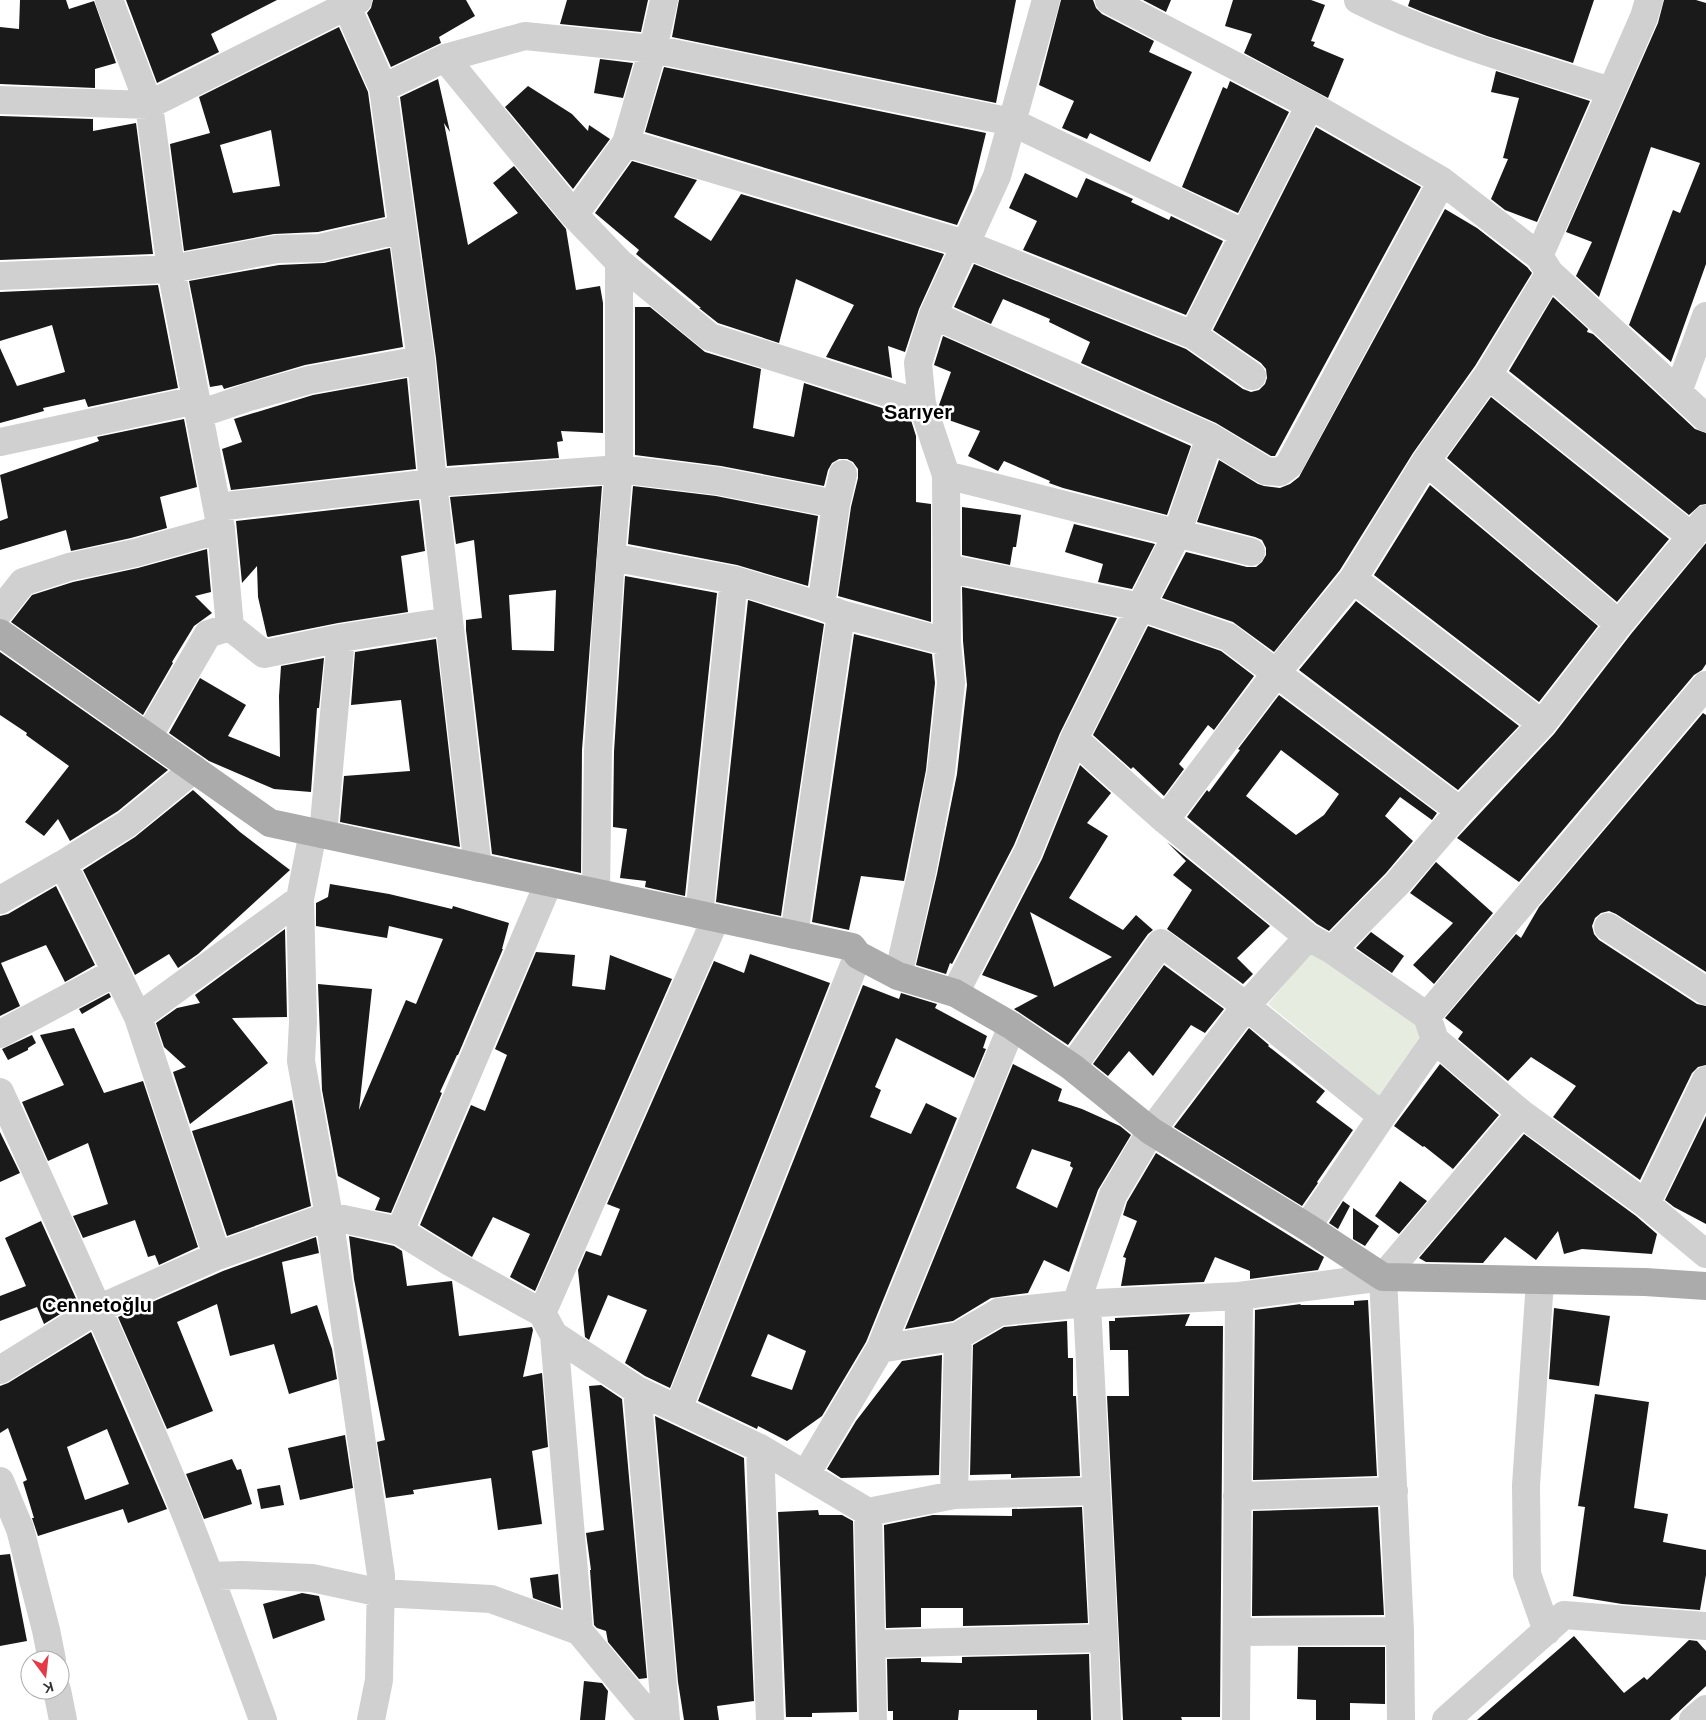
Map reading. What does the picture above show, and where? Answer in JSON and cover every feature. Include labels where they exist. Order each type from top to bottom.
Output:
[{"type":"main road","points":[[0,633],[270,823],[852,947],[858,955],[898,976],[955,993],[1012,1026],[1072,1067],[1151,1131],[1307,1227],[1383,1277],[1645,1282],[1706,1286]]},
{"type":"street","points":[[109,0],[149,105],[171,269],[219,518],[230,627],[264,654],[341,638],[449,621]]},
{"type":"street","points":[[574,215],[626,144],[653,49],[664,0]]},
{"type":"street","points":[[898,976],[922,871],[941,772],[951,683],[947,642],[946,475],[922,404],[918,363],[933,315],[997,176],[1046,0]]},
{"type":"street","points":[[1108,0],[1310,105],[1442,181],[1545,265],[1706,418]]},
{"type":"street","points":[[1358,0],[1395,18],[1465,44],[1610,91]]},
{"type":"street","points":[[1164,820],[1277,672],[1353,579],[1426,461],[1488,375],[1545,265],[1610,91],[1644,17],[1649,0]]},
{"type":"street","points":[[0,100],[149,105],[350,2],[383,88],[421,360],[433,484],[478,868]]},
{"type":"street","points":[[383,88],[445,58],[525,36],[653,49],[1012,122],[1245,234]]},
{"type":"street","points":[[445,58],[574,215],[619,262],[710,338],[922,404]]},
{"type":"street","points":[[1192,335],[1310,105]]},
{"type":"street","points":[[626,144],[965,244],[1192,335],[1252,376]]},
{"type":"street","points":[[933,315],[1210,438],[1266,471],[1280,472],[1289,465],[1442,181]]},
{"type":"street","points":[[0,276],[171,269],[277,249],[320,248],[402,230]]},
{"type":"street","points":[[596,892],[598,751],[619,469],[619,262]]},
{"type":"street","points":[[1678,392],[1706,316]]},
{"type":"street","points":[[0,442],[198,407],[249,397],[309,380],[421,360]]},
{"type":"street","points":[[1332,950],[1397,884],[1460,811],[1542,724],[1619,624],[1699,528],[1488,375]]},
{"type":"street","points":[[955,993],[1028,852],[1074,739],[1176,534],[1210,438]]},
{"type":"street","points":[[1426,461],[1619,624]]},
{"type":"street","points":[[0,611],[23,582],[69,567],[135,553],[219,518],[433,484],[619,469],[718,481],[836,504]]},
{"type":"street","points":[[794,935],[831,610],[836,504],[843,474]]},
{"type":"street","points":[[946,475],[1251,552]]},
{"type":"street","points":[[611,557],[734,580],[831,610],[947,642]]},
{"type":"street","points":[[947,568],[1141,607],[1228,636],[1460,811]]},
{"type":"street","points":[[1353,579],[1542,724]]},
{"type":"street","points":[[579,1631],[548,1324],[708,916],[734,580]]},
{"type":"street","points":[[148,737],[208,634],[230,627]]},
{"type":"street","points":[[341,638],[318,833],[300,898],[304,1022],[301,1061],[329,1216],[381,1575],[379,1680],[371,1720]]},
{"type":"street","points":[[1307,1227],[1382,1116],[1431,1028],[1706,685]]},
{"type":"street","points":[[1074,739],[1164,820],[1308,938],[1332,950],[1431,1028],[1521,1113],[1646,1204],[1706,1254]]},
{"type":"street","points":[[0,900],[127,824],[194,769]]},
{"type":"street","points":[[63,864],[138,1016],[217,1256]]},
{"type":"street","points":[[400,1231],[549,882]]},
{"type":"street","points":[[138,1016],[300,898]]},
{"type":"street","points":[[1608,927],[1706,991]]},
{"type":"street","points":[[1106,1720],[1104,1638],[1096,1491],[1081,1304],[1113,1194],[1151,1131],[1246,1006],[1308,938]]},
{"type":"street","points":[[1072,1067],[1161,943],[1246,1006],[1382,1116]]},
{"type":"street","points":[[678,1409],[858,955]]},
{"type":"street","points":[[0,1034],[116,972]]},
{"type":"street","points":[[806,1474],[880,1349],[1012,1026]]},
{"type":"street","points":[[1646,1204],[1706,1080]]},
{"type":"street","points":[[0,1092],[98,1309],[177,1492],[263,1720]]},
{"type":"street","points":[[880,1349],[958,1336],[999,1312],[1081,1304],[1239,1296],[1383,1277],[1521,1113]]},
{"type":"street","points":[[0,1370],[98,1309],[217,1256],[329,1216],[400,1231],[548,1324],[637,1390],[760,1448],[868,1512],[954,1495],[1096,1491]]},
{"type":"street","points":[[1383,1277],[1400,1631],[1401,1720]]},
{"type":"street","points":[[1540,1281],[1526,1485],[1527,1574],[1547,1631]]},
{"type":"street","points":[[1236,1720],[1239,1296]]},
{"type":"street","points":[[954,1495],[958,1336]]},
{"type":"street","points":[[637,1390],[666,1720]]},
{"type":"street","points":[[760,1448],[770,1720]]},
{"type":"street","points":[[0,1481],[20,1529],[50,1650]]},
{"type":"street","points":[[1237,1496],[1394,1491]]},
{"type":"street","points":[[868,1512],[873,1720]]},
{"type":"street","points":[[210,1576],[240,1575],[312,1578],[381,1593],[492,1599],[579,1631],[652,1720]]},
{"type":"street","points":[[1446,1720],[1564,1615],[1706,1626]]},
{"type":"street","points":[[1237,1632],[1400,1631]]},
{"type":"street","points":[[872,1644],[1104,1638]]},
{"type":"street","points":[[59,1700],[63,1720]]},
{"type":"street","points":[[1693,1720],[1706,1709]]},
{"type":"shaded area","points":[[1314,949],[1424,1031],[1379,1096],[1268,1004]]},
{"type":"building","points":[[20,0],[66,0],[69,9],[94,1],[116,63],[95,69],[95,88],[0,84],[0,27],[19,29]]},
{"type":"building","points":[[126,0],[277,0],[211,34],[219,52],[157,83]]},
{"type":"building","points":[[373,0],[466,0],[475,16],[439,37],[441,43],[391,67],[367,13],[371,8]]},
{"type":"building","points":[[567,0],[648,0],[641,32],[560,24]]},
{"type":"building","points":[[679,0],[1016,0],[996,103],[672,37]]},
{"type":"building","points":[[1061,0],[1093,0],[1096,8],[1102,14],[1154,41],[1149,52],[1192,72],[1150,162],[1090,133],[1087,139],[1062,128],[1074,101],[1039,85]]},
{"type":"building","points":[[1143,0],[1171,0],[1166,12]]},
{"type":"building","points":[[1233,0],[1311,0],[1325,5],[1311,41],[1315,42],[1313,46],[1344,59],[1328,98],[1244,53],[1252,34],[1225,26]]},
{"type":"building","points":[[1410,0],[1594,0],[1573,63],[1487,36],[1425,13],[1408,6]]},
{"type":"building","points":[[1664,0],[1696,0],[1706,3],[1706,264],[1671,362],[1629,325],[1673,210],[1680,213],[1700,163],[1651,147],[1599,297],[1576,276],[1592,242],[1566,232],[1658,23]]},
{"type":"building","points":[[339,27],[368,92],[385,217],[318,232],[274,234],[184,251],[170,144],[210,133],[199,97]],"holes":[[[271,130],[280,186],[233,193],[220,145]]]},
{"type":"building","points":[[600,59],[633,63],[623,98],[594,93]]},
{"type":"building","points":[[664,67],[986,133],[972,191],[957,225],[645,132]]},
{"type":"building","points":[[1496,71],[1590,101],[1537,222],[1505,210],[1491,199],[1508,159],[1503,158],[1519,98],[1491,92]]},
{"type":"building","points":[[438,79],[450,132],[444,123],[468,245],[518,213],[493,183],[514,166],[566,229],[576,290],[600,286],[603,303],[603,433],[561,431],[563,441],[557,442],[559,458],[447,466],[436,358],[400,97]]},
{"type":"building","points":[[1230,81],[1289,112],[1238,213],[1182,187],[1223,87],[1227,89]]},
{"type":"building","points":[[528,86],[572,114],[588,131],[589,125],[610,139],[573,189],[505,107]]},
{"type":"building","points":[[0,116],[93,119],[93,131],[136,123],[153,254],[0,260]]},
{"type":"building","points":[[1316,127],[1421,187],[1275,456],[1271,456],[1216,423],[1081,363],[1090,342],[1049,322],[1050,319],[1003,299],[991,324],[954,307],[974,264],[1186,349],[1243,389],[1251,392],[1259,390],[1265,384],[1267,378],[1266,369],[1261,363],[1213,330]]},
{"type":"building","points":[[632,161],[697,180],[674,217],[711,241],[741,194],[944,254],[919,309],[905,352],[888,346],[892,378],[826,357],[854,305],[796,279],[779,343],[718,323],[699,308],[701,308],[636,254],[639,250],[595,213]]},
{"type":"building","points":[[1025,173],[1077,198],[1086,178],[1133,199],[1131,202],[1169,220],[1171,216],[1223,241],[1186,315],[1023,250],[1037,221],[1009,208]]},
{"type":"building","points":[[1445,209],[1477,228],[1532,273],[1475,366],[1413,453],[1340,570],[1274,652],[1233,622],[1162,598],[1186,552],[1247,567],[1256,567],[1262,562],[1266,555],[1266,548],[1262,540],[1197,522],[1219,460],[1264,486],[1280,488],[1290,484],[1299,477]]},
{"type":"building","points":[[390,248],[403,347],[305,365],[224,389],[222,385],[210,387],[189,281],[279,265],[324,263]]},
{"type":"building","points":[[158,285],[178,388],[88,407],[85,399],[43,408],[44,411],[0,423],[0,348],[17,386],[65,372],[52,325],[0,341],[0,292]]},
{"type":"building","points":[[1553,297],[1588,329],[1587,332],[1593,334],[1695,429],[1706,433],[1706,504],[1700,505],[1689,515],[1509,371]]},
{"type":"building","points":[[635,307],[650,307],[705,352],[761,369],[753,428],[794,437],[804,383],[910,417],[916,436],[916,502],[931,504],[931,622],[838,596],[851,507],[858,478],[858,469],[853,462],[847,459],[839,459],[832,463],[824,486],[721,466],[635,455]]},
{"type":"building","points":[[943,336],[1191,446],[1167,515],[1063,488],[1004,461],[998,471],[968,456],[980,431],[943,418],[939,405],[951,372],[934,365]]},
{"type":"building","points":[[407,378],[416,469],[231,490],[222,449],[242,442],[234,419],[313,395]]},
{"type":"building","points":[[1491,397],[1669,539],[1617,602],[1447,458]]},
{"type":"building","points":[[184,419],[197,487],[160,497],[167,528],[71,551],[66,530],[0,550],[0,521],[8,518],[0,475],[99,441],[97,437]]},
{"type":"building","points":[[1430,485],[1598,626],[1539,702],[1374,575]]},
{"type":"building","points":[[602,486],[582,750],[581,873],[492,854],[466,630],[466,620],[482,618],[474,540],[456,544],[450,497]],"holes":[[[556,590],[554,651],[512,650],[509,595]]]},
{"type":"building","points":[[633,486],[716,496],[818,516],[808,586],[737,565],[628,544]]},
{"type":"building","points":[[419,500],[425,551],[401,556],[408,612],[267,636],[258,597],[257,566],[242,583],[236,521]]},
{"type":"building","points":[[962,507],[1021,515],[1016,547],[1013,547],[1010,565],[962,555]]},
{"type":"building","points":[[1074,524],[1155,544],[1132,589],[1098,582],[1103,564],[1065,552]]},
{"type":"building","points":[[1706,543],[1706,664],[1702,670],[1694,675],[1519,882],[1457,838],[1554,734],[1631,634]]},
{"type":"building","points":[[207,549],[211,592],[195,596],[212,613],[194,626],[143,715],[11,622],[32,595],[73,582],[138,568]]},
{"type":"building","points":[[625,576],[717,593],[685,896],[645,887],[646,881],[620,878],[627,829],[613,827],[614,752]]},
{"type":"building","points":[[962,587],[1117,618],[1060,733],[1014,845],[952,964],[950,963],[946,974],[916,965],[957,774],[967,685],[963,641]]},
{"type":"building","points":[[748,600],[824,624],[781,916],[716,902]]},
{"type":"building","points":[[1356,601],[1519,726],[1458,790],[1299,670]]},
{"type":"building","points":[[1148,626],[1221,651],[1254,676],[1214,730],[1208,725],[1179,764],[1184,769],[1164,796],[1133,767],[1131,769],[1093,735]]},
{"type":"building","points":[[854,634],[932,654],[935,683],[926,770],[904,881],[861,876],[849,930],[812,922]]},
{"type":"building","points":[[436,639],[460,847],[340,822],[344,776],[410,771],[401,700],[351,705],[355,652]]},
{"type":"building","points":[[0,652],[168,770],[118,811],[70,841],[58,819],[44,836],[25,822],[69,766],[26,735],[27,733],[0,715]]},
{"type":"building","points":[[324,658],[319,708],[317,708],[311,792],[274,789],[209,761],[169,733],[200,678],[246,705],[228,736],[280,757],[279,696],[281,666]]},
{"type":"building","points":[[1279,695],[1437,813],[1432,820],[1400,797],[1385,816],[1413,841],[1386,873],[1329,931],[1317,924],[1187,817],[1207,790],[1209,792],[1240,750],[1238,749]],"holes":[[[1281,750],[1339,794],[1324,815],[1296,835],[1246,796]]]},
{"type":"building","points":[[1703,713],[1706,715],[1706,972],[1609,911],[1601,913],[1595,918],[1592,926],[1594,934],[1599,940],[1697,1004],[1706,1006],[1706,1065],[1698,1067],[1692,1073],[1640,1180],[1553,1117],[1576,1086],[1531,1057],[1508,1081],[1458,1039],[1463,1032],[1445,1018],[1516,934],[1521,938],[1539,907]]},
{"type":"building","points":[[1080,765],[1111,793],[1087,823],[1108,836],[1069,898],[1123,930],[1136,915],[1153,930],[1148,934],[1068,1045],[1014,1009],[1038,996],[982,975],[1042,859]],"holes":[[[1030,912],[1112,957],[1054,987]]]},
{"type":"building","points":[[193,790],[240,832],[290,870],[198,954],[178,968],[169,954],[135,975],[83,870],[135,837]]},
{"type":"building","points":[[1167,842],[1270,926],[1237,958],[1253,974],[1243,984],[1167,929],[1192,890],[1173,875],[1186,861]]},
{"type":"building","points":[[1436,862],[1493,913],[1434,984],[1413,965],[1453,923],[1410,893]]},
{"type":"building","points":[[330,884],[389,894],[452,909],[453,906],[509,923],[503,949],[458,1055],[440,1092],[442,1093],[391,1213],[375,1210],[380,1198],[338,1176],[322,1090],[318,984],[372,989],[359,1110],[406,1000],[416,1004],[443,939],[389,926],[387,938],[316,926],[316,903],[328,897]]},
{"type":"building","points":[[56,886],[95,965],[65,982],[46,945],[1,963],[20,1006],[0,1016],[0,916],[8,914]]},
{"type":"building","points":[[285,929],[287,1017],[232,1018],[268,1063],[190,1124],[173,1072],[186,1067],[164,1047],[156,1023],[177,1008],[200,1003],[195,995]]},
{"type":"building","points":[[1371,932],[1404,956],[1392,973],[1356,948]]},
{"type":"building","points":[[536,952],[575,955],[572,986],[605,990],[610,955],[672,979],[535,1291],[510,1277],[530,1234],[493,1217],[472,1257],[420,1225],[471,1105],[485,1111],[507,1055],[495,1049]]},
{"type":"building","points":[[750,954],[830,983],[670,1388],[645,1376],[625,1363],[647,1310],[608,1295],[589,1340],[585,1337],[578,1270],[586,1251],[601,1256],[620,1209],[607,1204],[714,961],[744,973]]},
{"type":"building","points":[[1164,965],[1224,1009],[1205,1033],[1191,1025],[1153,1076],[1129,1051],[1108,1076],[1093,1064]]},
{"type":"building","points":[[863,985],[899,999],[901,993],[937,1004],[935,1008],[987,1036],[983,1048],[986,1049],[974,1078],[896,1038],[875,1087],[881,1090],[870,1117],[911,1134],[926,1103],[957,1118],[866,1342],[822,1416],[787,1441],[758,1426],[757,1429],[698,1401]],"holes":[[[768,1334],[806,1351],[792,1390],[751,1376]]]},
{"type":"building","points":[[109,993],[111,997],[82,1014],[79,1009]]},
{"type":"building","points":[[74,1028],[104,1093],[143,1081],[198,1247],[159,1265],[155,1255],[148,1257],[135,1220],[83,1238],[73,1216],[108,1204],[88,1143],[48,1161],[22,1102],[64,1085],[40,1035]]},
{"type":"building","points":[[1249,1028],[1268,1046],[1325,1091],[1316,1102],[1353,1130],[1302,1206],[1174,1127]]},
{"type":"building","points":[[32,1035],[36,1043],[28,1048],[28,1050],[8,1060],[2,1049]]},
{"type":"building","points":[[1013,1064],[1062,1089],[1058,1101],[1082,1109],[1120,1126],[1131,1135],[1098,1190],[1069,1272],[1044,1260],[1028,1293],[991,1298],[953,1321],[905,1329]],"holes":[[[1032,1149],[1071,1162],[1070,1166],[1073,1168],[1057,1208],[1016,1188]]]},
{"type":"building","points":[[1440,1064],[1499,1115],[1453,1169],[1424,1146],[1394,1126]]},
{"type":"building","points":[[292,1100],[311,1206],[227,1236],[192,1131]]},
{"type":"building","points":[[1706,1116],[1706,1224],[1665,1200]]},
{"type":"building","points":[[0,1132],[20,1173],[0,1182]]},
{"type":"building","points":[[1524,1134],[1636,1216],[1657,1234],[1652,1254],[1582,1249],[1564,1254],[1558,1231],[1536,1260],[1505,1237],[1483,1263],[1426,1262],[1419,1258]]},
{"type":"building","points":[[1156,1153],[1324,1257],[1318,1270],[1250,1279],[1250,1271],[1215,1257],[1204,1282],[1121,1286],[1126,1258],[1123,1257],[1137,1221],[1123,1215],[1127,1202]]},
{"type":"building","points":[[1400,1181],[1427,1201],[1399,1234],[1375,1216]]},
{"type":"building","points":[[1343,1201],[1350,1206],[1338,1229],[1329,1223]]},
{"type":"building","points":[[1353,1208],[1379,1226],[1365,1246],[1353,1239]]},
{"type":"building","points":[[41,1221],[78,1303],[44,1324],[37,1307],[0,1321],[0,1296],[26,1286],[5,1238]]},
{"type":"building","points":[[349,1236],[394,1246],[402,1251],[407,1286],[452,1281],[459,1336],[532,1327],[533,1330],[523,1377],[542,1373],[548,1447],[532,1451],[542,1524],[498,1530],[491,1478],[413,1490],[414,1494],[386,1498],[377,1442],[385,1440],[354,1279]]},
{"type":"building","points":[[316,1237],[319,1253],[282,1262],[291,1314],[317,1305],[332,1349],[337,1379],[289,1394],[274,1344],[230,1356],[217,1304],[177,1322],[213,1411],[167,1429],[118,1317],[223,1271]]},
{"type":"building","points":[[1368,1300],[1377,1476],[1253,1480],[1255,1310],[1301,1304],[1354,1305],[1354,1301]]},
{"type":"building","points":[[1554,1308],[1610,1316],[1599,1386],[1549,1379]]},
{"type":"building","points":[[1190,1314],[1185,1326],[1223,1326],[1220,1717],[1181,1717],[1182,1720],[1123,1720],[1107,1396],[1129,1396],[1128,1350],[1110,1350],[1109,1321],[1115,1321],[1115,1318]]},
{"type":"building","points":[[1067,1321],[1068,1358],[1073,1358],[1073,1396],[1076,1396],[1080,1476],[1011,1478],[1011,1474],[970,1475],[973,1345],[1004,1327]]},
{"type":"building","points":[[91,1332],[167,1509],[128,1523],[123,1509],[38,1536],[23,1482],[27,1480],[8,1428],[0,1433],[0,1386],[8,1383]],"holes":[[[107,1429],[129,1484],[85,1500],[67,1447]]]},
{"type":"building","points":[[942,1355],[939,1475],[841,1478],[827,1469],[856,1421],[902,1361]]},
{"type":"building","points":[[601,1385],[622,1399],[647,1678],[639,1679],[608,1642],[606,1631],[594,1625],[591,1570],[586,1533],[604,1530],[589,1386]]},
{"type":"building","points":[[1595,1394],[1649,1402],[1634,1508],[1668,1514],[1663,1542],[1706,1550],[1706,1575],[1700,1610],[1622,1604],[1573,1596],[1585,1507],[1578,1506]]},
{"type":"building","points":[[655,1416],[744,1458],[754,1701],[717,1706],[719,1720],[684,1720],[678,1682]]},
{"type":"building","points":[[345,1435],[353,1488],[300,1500],[288,1448]]},
{"type":"building","points":[[232,1459],[237,1470],[241,1469],[252,1504],[204,1519],[186,1474]]},
{"type":"building","points":[[280,1485],[284,1505],[261,1509],[257,1489]]},
{"type":"building","points":[[1082,1507],[1088,1623],[963,1626],[963,1608],[921,1608],[921,1627],[886,1628],[884,1525],[933,1515],[1012,1516],[1012,1509]]},
{"type":"building","points":[[1378,1507],[1384,1615],[1252,1616],[1253,1511]]},
{"type":"building","points":[[818,1510],[819,1515],[842,1515],[853,1521],[857,1712],[812,1713],[812,1717],[786,1717],[778,1512]]},
{"type":"building","points":[[10,1554],[27,1641],[0,1646],[0,1555]]},
{"type":"building","points":[[558,1574],[561,1608],[533,1598],[530,1578]]},
{"type":"building","points":[[302,1593],[319,1596],[325,1620],[273,1639],[263,1604]]},
{"type":"building","points":[[1574,1636],[1624,1693],[1644,1677],[1647,1680],[1689,1640],[1697,1641],[1706,1651],[1706,1686],[1670,1720],[1477,1720]]},
{"type":"building","points":[[1298,1647],[1385,1647],[1385,1704],[1350,1703],[1350,1720],[1316,1720],[1316,1700],[1297,1699]]},
{"type":"building","points":[[1089,1654],[1091,1720],[1037,1720],[1037,1710],[959,1710],[958,1720],[893,1720],[893,1711],[888,1711],[887,1659],[921,1658],[921,1662],[962,1663],[962,1657]]},
{"type":"building","points":[[584,1681],[602,1683],[608,1691],[605,1720],[580,1720]]},
{"type":"district","name":"Sarıyer","points":[[918,412]]},
{"type":"district","name":"Cennetoğlu","points":[[97,1305]]}]
